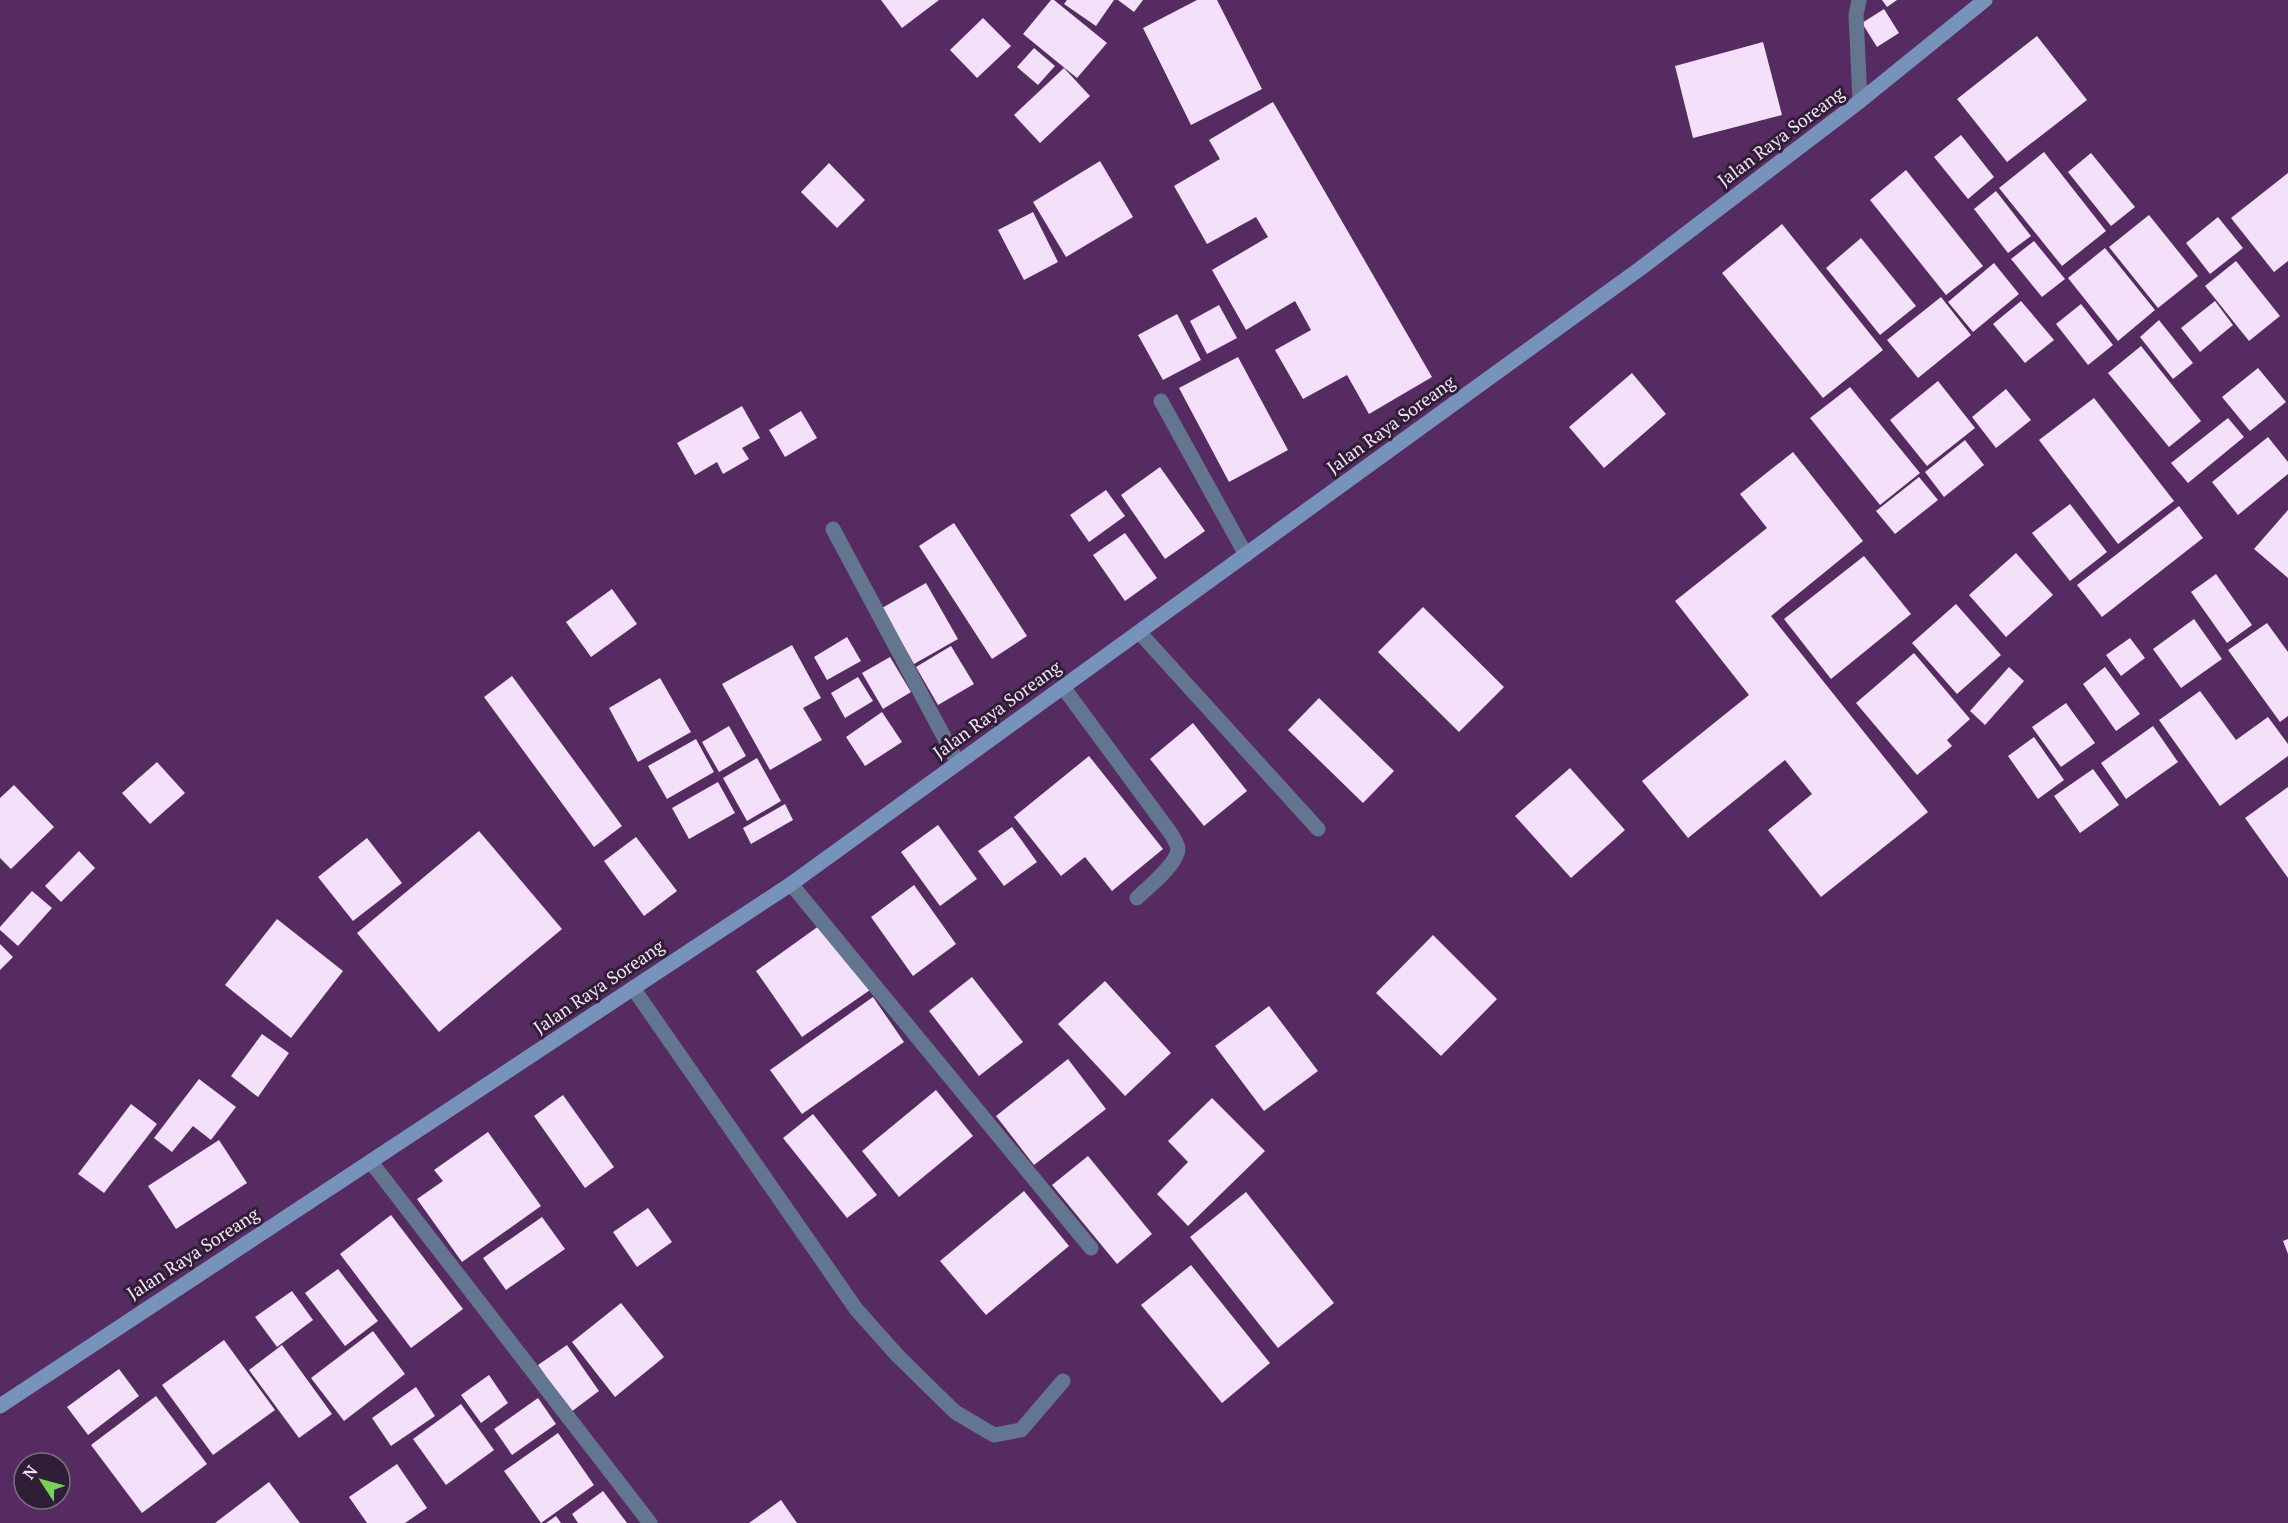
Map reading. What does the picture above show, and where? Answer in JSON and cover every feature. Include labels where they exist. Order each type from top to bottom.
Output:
[{"type":"main road","name":"Jalan Raya Soreang","points":[[0,1406],[791,884],[1641,268],[1860,101],[1985,0]]},
{"type":"street","points":[[1859,0],[1856,15],[1860,101]]},
{"type":"street","points":[[1161,401],[1245,555]]},
{"type":"street","points":[[833,529],[958,763]]},
{"type":"street","points":[[1139,632],[1318,829]]},
{"type":"street","points":[[1063,687],[1178,846],[1178,852],[1169,867],[1137,898]]},
{"type":"street","points":[[791,884],[1091,1248]]},
{"type":"street","points":[[633,988],[856,1309],[897,1355],[955,1412],[994,1434],[1021,1430],[1063,1382]]},
{"type":"street","points":[[371,1162],[650,1523]]},
{"type":"building","points":[[881,0],[939,0],[902,28]]},
{"type":"building","points":[[1051,0],[1054,0],[1107,43],[1077,78],[1023,34]]},
{"type":"building","points":[[1067,0],[1114,0],[1096,26],[1064,4]]},
{"type":"building","points":[[1118,0],[1143,0],[1134,12]]},
{"type":"building","points":[[1197,0],[1217,0],[1262,89],[1191,125],[1143,28]]},
{"type":"building","points":[[1882,0],[1897,0],[1887,7]]},
{"type":"building","points":[[1884,9],[1899,33],[1877,47],[1862,23]]},
{"type":"building","points":[[983,18],[1011,46],[977,78],[950,50]]},
{"type":"building","points":[[2037,36],[2087,100],[2007,162],[1957,99]]},
{"type":"building","points":[[1763,42],[1782,115],[1693,138],[1675,66]]},
{"type":"building","points":[[1034,48],[1055,66],[1038,85],[1017,67]]},
{"type":"building","points":[[1064,68],[1090,96],[1040,143],[1014,115]]},
{"type":"building","points":[[1273,102],[1432,377],[1369,414],[1347,375],[1303,399],[1275,350],[1311,330],[1295,301],[1246,330],[1212,270],[1268,237],[1256,217],[1207,244],[1174,186],[1220,159],[1209,140]]},
{"type":"building","points":[[1961,135],[1994,177],[1968,199],[1934,157]]},
{"type":"building","points":[[2044,152],[2106,231],[2062,266],[1999,188]]},
{"type":"building","points":[[2091,153],[2135,207],[2111,226],[2068,172]]},
{"type":"building","points":[[1100,161],[1133,217],[1066,257],[1033,202]]},
{"type":"building","points":[[829,163],[865,200],[837,228],[801,192]]},
{"type":"building","points":[[1906,170],[1983,266],[1946,295],[1870,200]]},
{"type":"building","points":[[2288,173],[2288,261],[2274,272],[2231,218]]},
{"type":"building","points":[[1996,191],[2031,236],[2008,253],[1974,209]]},
{"type":"building","points":[[1033,212],[1058,262],[1024,280],[998,230]]},
{"type":"building","points":[[2149,215],[2198,276],[2158,308],[2109,247]]},
{"type":"building","points":[[2218,217],[2243,248],[2210,274],[2186,243]]},
{"type":"building","points":[[1782,224],[1883,350],[1823,398],[1722,273]]},
{"type":"building","points":[[1861,238],[1916,306],[1880,335],[1826,268]]},
{"type":"building","points":[[2034,241],[2065,279],[2042,297],[2011,259]]},
{"type":"building","points":[[2105,248],[2155,310],[2118,341],[2068,278]]},
{"type":"building","points":[[2236,261],[2280,316],[2249,341],[2205,286]]},
{"type":"building","points":[[1994,263],[2019,294],[1973,332],[1948,302]]},
{"type":"building","points":[[1941,297],[1971,335],[1918,378],[1887,340]]},
{"type":"building","points":[[2021,301],[2054,340],[2025,363],[1993,324]]},
{"type":"building","points":[[2215,301],[2233,325],[2200,352],[2181,328]]},
{"type":"building","points":[[2081,304],[2113,345],[2088,365],[2056,324]]},
{"type":"building","points":[[1219,305],[1237,338],[1207,354],[1190,321]]},
{"type":"building","points":[[1177,314],[1201,360],[1163,380],[1138,335]]},
{"type":"building","points":[[2159,320],[2193,363],[2173,379],[2140,337]]},
{"type":"building","points":[[2141,346],[2201,421],[2169,447],[2108,373]]},
{"type":"building","points":[[1238,357],[1288,450],[1229,482],[1179,388]]},
{"type":"building","points":[[2258,368],[2286,402],[2250,431],[2222,397]]},
{"type":"building","points":[[1632,373],[1666,414],[1604,468],[1569,427]]},
{"type":"building","points":[[1938,381],[1975,428],[1927,466],[1890,420]]},
{"type":"building","points":[[1850,387],[1920,473],[1880,505],[1810,418]]},
{"type":"building","points":[[2006,389],[2031,420],[1996,448],[1972,417]]},
{"type":"building","points":[[2094,398],[2174,501],[2118,544],[2039,440]]},
{"type":"building","points":[[742,406],[760,438],[742,448],[749,459],[723,474],[717,462],[695,475],[677,443]]},
{"type":"building","points":[[801,411],[817,438],[785,457],[769,430]]},
{"type":"building","points":[[2228,418],[2244,437],[2188,483],[2171,463]]},
{"type":"building","points":[[2268,437],[2288,462],[2288,474],[2238,515],[2212,482]]},
{"type":"building","points":[[1965,440],[1984,465],[1944,497],[1925,472]]},
{"type":"building","points":[[1793,452],[1863,541],[1771,616],[1928,812],[1821,897],[1768,830],[1812,794],[1785,760],[1688,838],[1642,781],[1749,695],[1675,601],[1767,528],[1740,494]]},
{"type":"building","points":[[1160,467],[1205,531],[1165,559],[1121,495]]},
{"type":"building","points":[[1919,477],[1938,500],[1895,534],[1876,511]]},
{"type":"building","points":[[1106,490],[1125,516],[1089,542],[1070,515]]},
{"type":"building","points":[[2070,504],[2107,552],[2070,581],[2032,533]]},
{"type":"building","points":[[2179,506],[2203,538],[2102,617],[2077,585]]},
{"type":"building","points":[[2288,510],[2288,578],[2254,549]]},
{"type":"building","points":[[954,523],[1027,636],[992,659],[919,546]]},
{"type":"building","points":[[1125,533],[1157,578],[1125,601],[1093,555]]},
{"type":"building","points":[[2016,553],[2053,595],[2006,637],[1969,595]]},
{"type":"building","points":[[1864,556],[1911,614],[1831,679],[1784,619]]},
{"type":"building","points":[[2216,574],[2252,625],[2227,643],[2191,592]]},
{"type":"building","points":[[926,583],[958,639],[914,664],[882,608]]},
{"type":"building","points":[[612,589],[637,624],[591,657],[566,622]]},
{"type":"building","points":[[1956,604],[2001,655],[1957,694],[1912,643]]},
{"type":"building","points":[[1423,607],[1504,687],[1459,732],[1378,652]]},
{"type":"building","points":[[2194,619],[2222,659],[2181,688],[2153,649]]},
{"type":"building","points":[[2267,623],[2288,652],[2288,716],[2280,722],[2228,650]]},
{"type":"building","points":[[847,637],[861,661],[827,680],[814,657]]},
{"type":"building","points":[[2130,638],[2145,658],[2121,676],[2106,655]]},
{"type":"building","points":[[792,645],[821,698],[803,708],[822,740],[770,770],[722,684]]},
{"type":"building","points":[[951,646],[974,684],[938,705],[916,667]]},
{"type":"building","points":[[1914,653],[1970,719],[1947,740],[1952,746],[1917,775],[1856,703]]},
{"type":"building","points":[[890,657],[911,692],[883,709],[862,673]]},
{"type":"building","points":[[2009,667],[2024,681],[1985,725],[1970,711]]},
{"type":"building","points":[[2105,667],[2140,714],[2116,731],[2083,684]]},
{"type":"building","points":[[512,676],[622,826],[594,847],[484,697]]},
{"type":"building","points":[[858,677],[873,701],[845,718],[831,693]]},
{"type":"building","points":[[660,678],[691,732],[638,762],[609,708]]},
{"type":"building","points":[[2200,691],[2236,740],[2268,717],[2288,744],[2288,756],[2220,806],[2159,720]]},
{"type":"building","points":[[1319,698],[1394,771],[1363,803],[1288,730]]},
{"type":"building","points":[[2066,703],[2095,743],[2061,767],[2032,727]]},
{"type":"building","points":[[882,712],[902,742],[865,766],[846,737]]},
{"type":"building","points":[[1193,723],[1247,791],[1204,826],[1150,759]]},
{"type":"building","points":[[729,726],[746,756],[719,772],[702,742]]},
{"type":"building","points":[[2153,726],[2178,762],[2126,799],[2101,763]]},
{"type":"building","points":[[2034,737],[2064,780],[2038,799],[2008,756]]},
{"type":"building","points":[[696,739],[714,772],[667,799],[648,766]]},
{"type":"building","points":[[1089,756],[1163,849],[1112,891],[1085,857],[1061,876],[1014,817]]},
{"type":"building","points":[[757,758],[781,801],[747,821],[723,778]]},
{"type":"building","points":[[157,762],[185,793],[150,824],[122,793]]},
{"type":"building","points":[[1570,768],[1625,830],[1571,878],[1515,816]]},
{"type":"building","points":[[2093,769],[2119,805],[2080,833],[2054,796]]},
{"type":"building","points":[[718,782],[735,813],[689,839],[672,808]]},
{"type":"building","points":[[14,785],[54,827],[11,869],[0,858],[0,798]]},
{"type":"building","points":[[2288,787],[2288,878],[2245,818]]},
{"type":"building","points":[[785,804],[793,820],[751,844],[743,828]]},
{"type":"building","points":[[938,825],[977,879],[940,906],[901,852]]},
{"type":"building","points":[[1012,827],[1037,862],[1004,886],[978,851]]},
{"type":"building","points":[[479,831],[562,929],[439,1032],[357,933]]},
{"type":"building","points":[[636,837],[677,891],[644,916],[604,861]]},
{"type":"building","points":[[367,838],[402,883],[353,921],[318,877]]},
{"type":"building","points":[[79,851],[95,868],[61,902],[45,886]]},
{"type":"building","points":[[914,885],[956,944],[913,976],[871,917]]},
{"type":"building","points":[[32,891],[52,908],[18,946],[0,930],[0,927]]},
{"type":"building","points":[[277,919],[343,971],[291,1038],[225,985]]},
{"type":"building","points":[[823,923],[870,990],[802,1037],[756,971]]},
{"type":"building","points":[[1433,935],[1497,999],[1441,1056],[1376,993]]},
{"type":"building","points":[[0,944],[13,957],[0,970]]},
{"type":"building","points":[[972,977],[1023,1042],[979,1076],[929,1011]]},
{"type":"building","points":[[1105,981],[1171,1053],[1125,1096],[1058,1024]]},
{"type":"building","points":[[873,997],[904,1042],[802,1114],[770,1070]]},
{"type":"building","points":[[1269,1006],[1318,1071],[1264,1111],[1215,1046]]},
{"type":"building","points":[[262,1034],[289,1053],[258,1097],[231,1076]]},
{"type":"building","points":[[1068,1059],[1106,1109],[1034,1165],[996,1116]]},
{"type":"building","points":[[199,1079],[236,1107],[211,1140],[193,1126],[172,1152],[154,1138]]},
{"type":"building","points":[[936,1090],[973,1136],[899,1197],[862,1151]]},
{"type":"building","points":[[563,1095],[614,1167],[585,1188],[534,1116]]},
{"type":"building","points":[[1212,1098],[1265,1151],[1188,1226],[1157,1194],[1188,1162],[1168,1141]]},
{"type":"building","points":[[131,1104],[157,1124],[104,1193],[78,1174]]},
{"type":"building","points":[[813,1114],[877,1195],[847,1218],[783,1138]]},
{"type":"building","points":[[488,1132],[541,1206],[462,1262],[417,1199],[443,1181],[434,1170]]},
{"type":"building","points":[[219,1140],[247,1183],[176,1229],[148,1186]]},
{"type":"building","points":[[1088,1156],[1152,1234],[1117,1264],[1052,1185]]},
{"type":"building","points":[[1024,1191],[1069,1246],[986,1315],[940,1261]]},
{"type":"building","points":[[1246,1192],[1334,1303],[1278,1348],[1190,1237]]},
{"type":"building","points":[[648,1208],[672,1242],[637,1267],[613,1232]]},
{"type":"building","points":[[391,1215],[463,1309],[411,1348],[340,1254]]},
{"type":"building","points":[[542,1217],[565,1249],[506,1290],[483,1258]]},
{"type":"building","points":[[2288,1239],[2288,1254],[2283,1241]]},
{"type":"building","points":[[1191,1265],[1270,1363],[1222,1403],[1141,1305]]},
{"type":"building","points":[[338,1269],[378,1321],[345,1346],[305,1293]]},
{"type":"building","points":[[292,1291],[313,1320],[277,1347],[255,1317]]},
{"type":"building","points":[[621,1303],[664,1357],[615,1397],[572,1342]]},
{"type":"building","points":[[373,1331],[405,1374],[344,1421],[311,1378]]},
{"type":"building","points":[[224,1340],[275,1410],[213,1455],[162,1385]]},
{"type":"building","points":[[282,1345],[332,1414],[299,1438],[249,1370]]},
{"type":"building","points":[[567,1345],[599,1391],[571,1412],[538,1365]]},
{"type":"building","points":[[119,1369],[139,1396],[88,1435],[67,1407]]},
{"type":"building","points":[[489,1375],[508,1403],[481,1423],[461,1395]]},
{"type":"building","points":[[416,1387],[435,1416],[391,1446],[372,1418]]},
{"type":"building","points":[[156,1396],[207,1464],[142,1513],[91,1445]]},
{"type":"building","points":[[538,1398],[556,1424],[512,1455],[494,1429]]},
{"type":"building","points":[[461,1404],[494,1450],[446,1485],[413,1439]]},
{"type":"building","points":[[558,1433],[594,1485],[541,1523],[504,1471]]},
{"type":"building","points":[[397,1464],[427,1508],[405,1523],[367,1523],[349,1497]]},
{"type":"building","points":[[269,1482],[300,1523],[215,1523]]},
{"type":"building","points":[[603,1491],[627,1523],[578,1523],[572,1514]]},
{"type":"building","points":[[781,1500],[797,1523],[749,1523]]},
{"type":"building","points":[[556,1516],[561,1523],[546,1523]]}]
